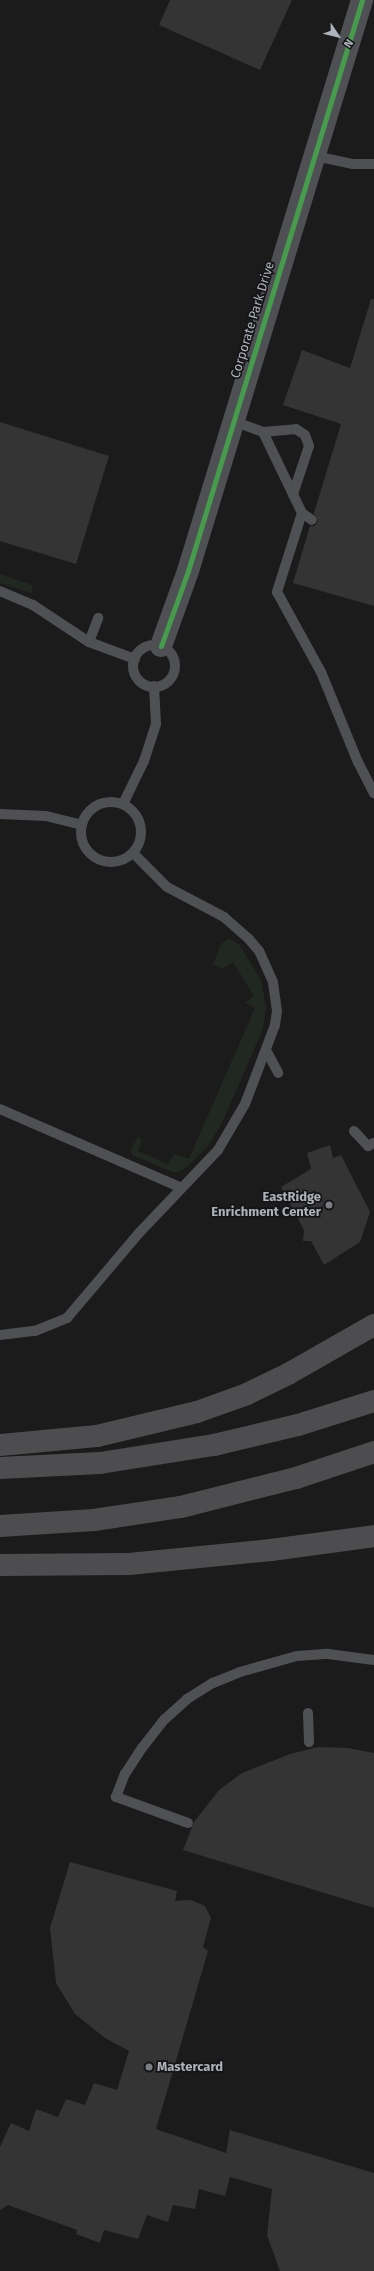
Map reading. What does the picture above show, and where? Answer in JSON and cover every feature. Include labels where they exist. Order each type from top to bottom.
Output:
[{"type":"highway","points":[[0,1445],[97,1436],[197,1412],[268,1384],[374,1325]]},
{"type":"highway","points":[[0,1468],[100,1463],[193,1449],[270,1432],[374,1401]]},
{"type":"highway","points":[[0,1526],[94,1520],[181,1507],[296,1478],[374,1452]]},
{"type":"highway","points":[[0,1565],[129,1564],[263,1551],[374,1536]]},
{"type":"street","name":"Corporate Park Drive","points":[[162,646],[233,421],[362,0]]},
{"type":"lane","points":[[315,156],[353,164],[374,164]]},
{"type":"lane","points":[[233,421],[263,432],[296,430],[305,435],[309,446],[293,494]]},
{"type":"lane","points":[[263,432],[302,514],[312,520]]},
{"type":"lane","points":[[302,514],[277,592],[321,672],[358,762],[374,793]]},
{"type":"lane","points":[[0,591],[33,605],[89,642],[134,659]]},
{"type":"lane","points":[[89,642],[98,618]]},
{"type":"lane","points":[[162,646],[170,652],[175,666],[171,678],[154,686],[146,685],[136,676],[134,659],[146,647],[162,646]]},
{"type":"lane","points":[[123,804],[144,761],[155,730],[154,686]]},
{"type":"lane","points":[[108,801],[123,804],[135,812],[142,829],[139,843],[132,854],[114,862],[95,858],[82,841],[82,825],[89,811],[98,804],[108,801]]},
{"type":"lane","points":[[0,814],[46,816],[82,825]]},
{"type":"lane","points":[[0,1335],[35,1331],[67,1318],[229,1134],[266,1050],[277,1011],[273,982],[259,951],[236,926],[167,887],[132,854]]},
{"type":"lane","points":[[266,1050],[278,1073]]},
{"type":"lane","points":[[0,1109],[182,1188]]},
{"type":"lane","points":[[354,1131],[368,1146],[374,1142]]},
{"type":"lane","points":[[188,1823],[116,1797],[125,1774],[142,1748],[165,1719],[187,1699],[213,1683],[240,1672],[298,1656],[328,1654],[374,1660]]},
{"type":"lane","points":[[308,1713],[309,1742]]},
{"type":"shaded area","points":[[0,574],[32,585],[32,593],[0,583]]},
{"type":"shaded area","points":[[229,939],[239,944],[261,980],[266,1008],[263,1029],[221,1125],[207,1147],[189,1165],[179,1172],[173,1172],[134,1156],[130,1151],[138,1137],[142,1141],[138,1151],[168,1164],[174,1154],[189,1159],[255,1008],[245,1003],[254,996],[233,962],[222,969],[213,964],[221,944]]},
{"type":"building","points":[[170,0],[292,0],[260,70],[159,25]]},
{"type":"building","points":[[371,299],[374,299],[374,606],[293,583],[310,526],[315,526],[318,521],[314,513],[341,424],[283,405],[302,350],[350,368]]},
{"type":"building","points":[[0,422],[109,456],[76,564],[0,541]]},
{"type":"building","name":"EastRidge Enrichment Center","points":[[330,1145],[333,1158],[341,1155],[370,1212],[360,1242],[324,1265],[311,1241],[303,1241],[304,1230],[281,1187],[311,1169],[307,1153]]},
{"type":"building","points":[[318,1747],[348,1748],[374,1753],[374,1908],[183,1850],[194,1822],[219,1790],[242,1773],[290,1754]]},
{"type":"building","name":"Mastercard","points":[[70,1862],[177,1891],[175,1901],[191,1900],[205,1906],[211,1918],[203,1947],[208,1951],[156,2129],[226,2153],[230,2130],[374,2173],[374,2271],[280,2271],[267,2235],[272,2189],[230,2177],[225,2196],[199,2189],[195,2209],[173,2205],[168,2222],[147,2215],[138,2239],[104,2230],[100,2243],[76,2234],[77,2230],[8,2205],[0,2210],[0,2147],[11,2123],[29,2131],[36,2109],[58,2117],[66,2099],[85,2105],[94,2083],[117,2090],[129,2051],[105,2038],[75,2014],[56,1983],[50,1928]]},
{"type":"cycle path","points":[[161,646],[188,571],[362,0]]},
{"type":"place","name":"EastRidge Enrichment Center","points":[[329,1205]]},
{"type":"place","name":"Mastercard","points":[[149,2067]]}]
